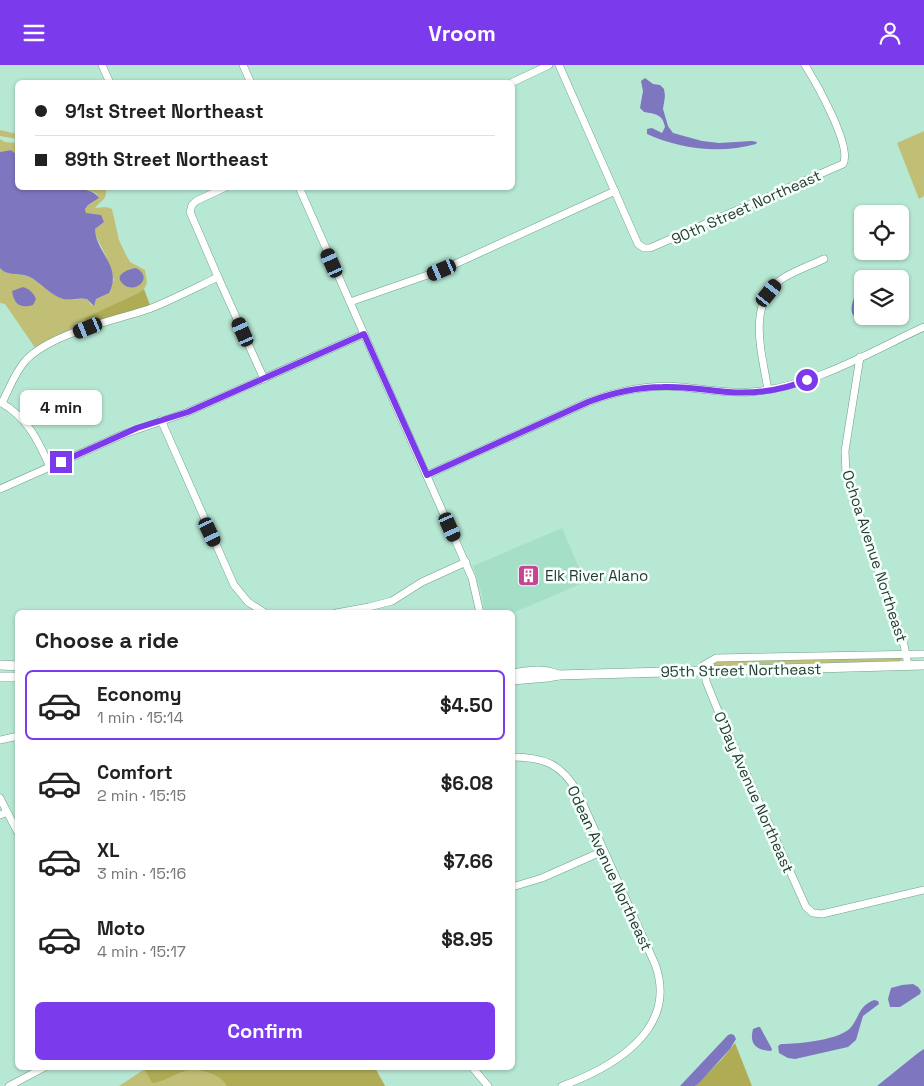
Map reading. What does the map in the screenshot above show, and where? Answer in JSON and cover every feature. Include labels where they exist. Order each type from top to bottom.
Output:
[{"type":"main road","points":[[0,665],[15,666]]},
{"type":"main road","name":"95th Street Northeast","points":[[558,675],[924,665]]},
{"type":"main road","points":[[515,674],[548,671],[558,675]]},
{"type":"main road","points":[[515,681],[558,675]]},
{"type":"main road","points":[[0,677],[15,677]]},
{"type":"street","points":[[102,65],[109,80]]},
{"type":"street","points":[[243,65],[250,80]]},
{"type":"street","points":[[515,81],[549,65]]},
{"type":"street","points":[[350,303],[424,277],[615,191],[559,65]]},
{"type":"street","name":"90th Street Northeast","points":[[615,191],[638,243],[644,248],[654,247],[812,176],[840,166],[845,160],[843,143],[830,109],[805,65]]},
{"type":"street","points":[[220,190],[196,201],[192,205],[190,212],[264,379]]},
{"type":"street","points":[[299,190],[466,563],[479,610]]},
{"type":"street","points":[[768,390],[758,322],[761,307],[776,283],[824,259]]},
{"type":"street","points":[[50,467],[34,433],[18,415],[1,403],[20,367],[42,348],[88,328],[162,304],[218,277]]},
{"type":"street","points":[[427,475],[588,402],[614,393],[664,387],[730,392],[768,390],[796,385],[924,327]]},
{"type":"street","points":[[0,489],[124,434],[188,412],[364,334]]},
{"type":"street","name":"Ochoa Avenue Northeast","points":[[860,357],[845,451],[846,475],[906,654],[908,665]]},
{"type":"street","points":[[161,420],[234,585],[248,602],[261,610]]},
{"type":"street","points":[[352,610],[392,601],[422,582],[466,563]]},
{"type":"street","points":[[704,671],[704,665],[716,658],[924,654]]},
{"type":"street","name":"O'Day Avenue Northeast","points":[[704,671],[716,706],[757,800],[806,907],[810,911],[822,913],[924,890]]},
{"type":"street","points":[[0,740],[15,737]]},
{"type":"street","name":"Odean Avenue Northeast","points":[[515,757],[530,757],[543,760],[557,767],[563,772],[578,793],[658,974],[661,992],[655,1018],[642,1037],[603,1069],[562,1086]]},
{"type":"street","points":[[0,798],[4,813],[15,829]]},
{"type":"street","points":[[515,886],[542,878],[603,851]]},
{"type":"street","points":[[9,1086],[40,1070]]},
{"type":"street","points":[[475,1070],[488,1086]]},
{"type":"shaded area","points":[[645,78],[664,89],[663,109],[668,126],[673,133],[702,141],[719,143],[752,141],[757,142],[756,144],[728,149],[700,148],[673,143],[647,134],[647,129],[652,128],[662,133],[665,127],[660,117],[644,112],[640,108],[643,91],[641,81]]},
{"type":"shaded area","points":[[0,130],[15,134],[15,139],[0,136]]},
{"type":"shaded area","points":[[924,131],[924,196],[919,199],[897,143]]},
{"type":"shaded area","points":[[0,139],[5,142],[15,143],[15,153],[11,150],[0,152]]},
{"type":"shaded area","points":[[11,150],[15,153],[15,190],[85,190],[94,193],[99,198],[85,209],[86,213],[101,215],[104,222],[95,229],[96,237],[113,275],[109,293],[96,299],[94,306],[87,299],[63,299],[58,297],[30,277],[6,273],[0,268],[0,152]]},
{"type":"shaded area","points":[[87,190],[106,190],[105,198],[95,208],[106,207],[112,209],[119,240],[126,255],[130,262],[145,270],[147,283],[144,289],[136,294],[86,318],[88,325],[36,349],[5,304],[0,303],[0,268],[6,273],[30,277],[58,297],[66,300],[87,299],[92,306],[96,299],[103,296],[114,280],[107,258],[95,234],[95,229],[104,222],[96,214],[90,215],[86,213],[85,209],[99,198],[96,193]]},
{"type":"shaded area","points":[[136,268],[144,276],[143,280],[137,286],[127,287],[120,281],[121,275],[126,271]]},
{"type":"shaded area","points":[[23,287],[31,291],[35,297],[33,305],[21,306],[14,299],[12,291]]},
{"type":"shaded area","points":[[144,289],[150,305],[88,325],[86,323],[85,318]]},
{"type":"shaded area","points":[[854,298],[854,315],[852,307]]},
{"type":"shaded area","points":[[562,528],[585,582],[515,612],[515,610],[484,610],[482,595],[473,566]]},
{"type":"shaded area","points":[[903,657],[900,661],[709,666],[719,661]]},
{"type":"shaded area","points":[[913,984],[921,991],[920,994],[900,1007],[890,1007],[888,999],[891,988]]},
{"type":"shaded area","points":[[874,1000],[878,1001],[879,1004],[863,1016],[856,1040],[848,1047],[795,1059],[788,1058],[779,1053],[778,1046],[781,1044],[830,1038],[847,1031],[865,1005]]},
{"type":"shaded area","points":[[760,1027],[772,1049],[771,1051],[758,1048],[753,1042],[753,1029]]},
{"type":"shaded area","points":[[731,1034],[736,1039],[730,1049],[699,1083],[695,1086],[680,1086],[728,1035]]},
{"type":"shaded area","points":[[735,1043],[752,1086],[695,1086],[722,1059]]},
{"type":"shaded area","points":[[924,1049],[924,1086],[877,1086],[918,1053]]},
{"type":"shaded area","points":[[143,1070],[376,1070],[385,1086],[119,1086]]},
{"type":"shaded area","points":[[145,1070],[191,1070],[161,1081],[153,1083]]},
{"type":"shaded area","points":[[198,1070],[376,1070],[385,1086],[227,1086],[221,1079]]},
{"type":"place","name":"Elk River Alano","points":[[529,575]]},
{"type":"route","points":[[61,462],[137,428],[188,412],[364,334],[427,475],[588,402],[614,393],[650,387],[681,387],[749,392],[783,388],[807,380]]}]
